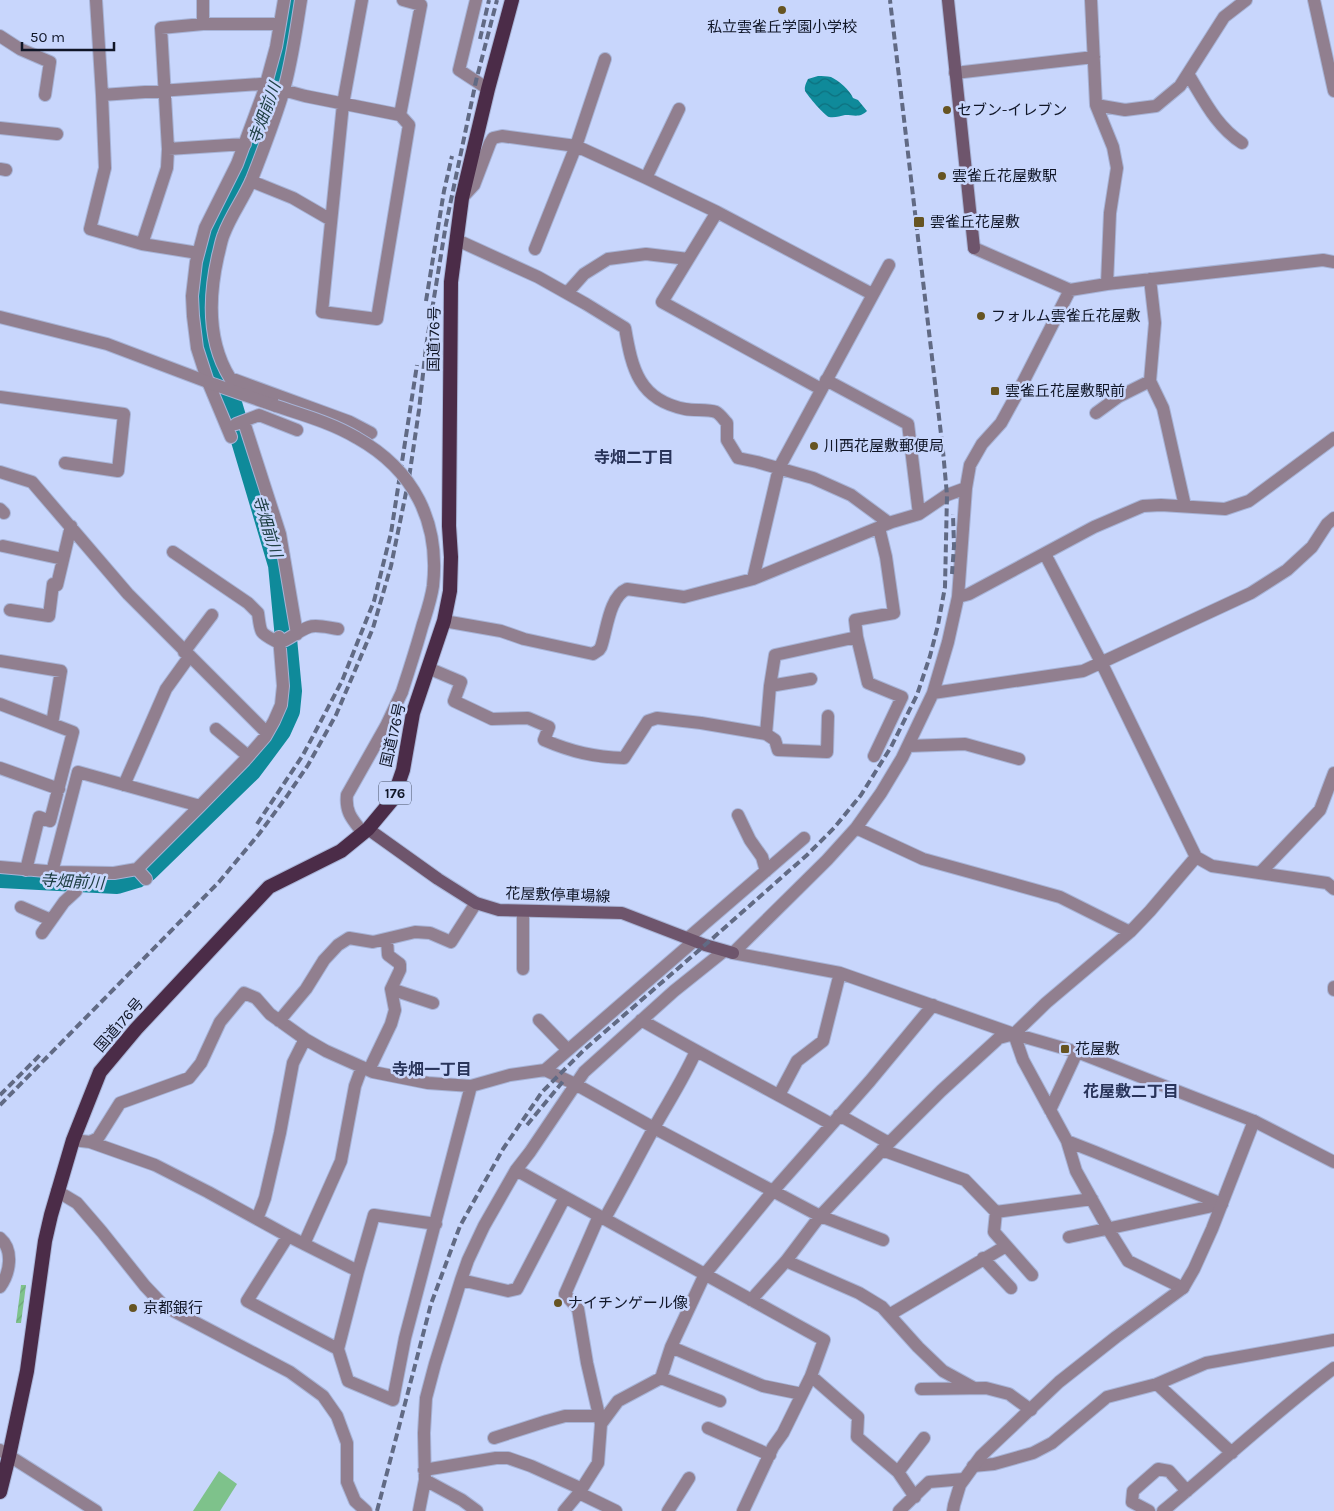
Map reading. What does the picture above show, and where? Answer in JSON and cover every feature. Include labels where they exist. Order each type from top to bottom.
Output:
[{"type":"highway","name":"国道176号","points":[[0,1492],[5,1453],[27,1371],[45,1241],[57,1191],[73,1140],[100,1072],[136,1029],[269,887],[341,851],[366,831],[392,799],[403,770],[413,713],[444,621],[450,591],[451,282],[462,198],[512,0]]},
{"type":"main road","points":[[948,0],[974,248]]},
{"type":"main road","name":"花屋敷停車場線","points":[[366,831],[476,903],[499,910],[622,913],[728,952]]},
{"type":"street","points":[[96,0],[105,168],[90,229],[142,244],[198,253]]},
{"type":"street","points":[[203,0],[203,24]]},
{"type":"street","points":[[284,0],[266,86],[245,144],[205,228],[198,253],[192,296],[198,348],[229,432],[244,422],[260,415],[297,430]]},
{"type":"street","points":[[301,0],[294,48],[283,90],[251,181],[224,233],[214,274],[212,318],[217,344],[225,370],[230,378],[350,422],[371,433]]},
{"type":"street","points":[[102,95],[261,84],[343,104],[400,116],[409,125],[377,320],[322,312],[343,104],[362,0]]},
{"type":"street","points":[[400,116],[421,5],[403,0]]},
{"type":"street","points":[[476,0],[459,70],[488,89]]},
{"type":"street","points":[[1091,0],[1096,105],[1113,147],[1118,168],[1110,213],[1107,284]]},
{"type":"street","points":[[1096,105],[1125,110],[1156,106],[1180,86],[1224,17],[1246,0]]},
{"type":"street","points":[[1314,0],[1319,15],[1334,91]]},
{"type":"street","points":[[142,244],[167,168],[168,149],[161,28],[203,24],[280,24]]},
{"type":"street","points":[[0,36],[20,49],[50,62],[45,95]]},
{"type":"street","points":[[955,73],[1094,57]]},
{"type":"street","points":[[535,249],[576,146],[604,59]]},
{"type":"street","points":[[1188,74],[1222,128],[1242,143]]},
{"type":"street","points":[[646,178],[679,109]]},
{"type":"street","points":[[0,128],[49,130]]},
{"type":"street","points":[[462,198],[474,186],[493,138],[502,136],[576,146],[717,212],[872,294]]},
{"type":"street","points":[[168,149],[245,144]]},
{"type":"street","points":[[251,181],[294,198],[331,220]]},
{"type":"street","points":[[717,212],[662,302],[824,385],[908,424],[919,514]]},
{"type":"street","points":[[457,240],[538,277],[625,328],[630,358],[641,384],[663,402],[685,409],[717,412],[727,423],[727,440],[738,458],[813,478],[852,495],[884,525],[886,557],[894,613],[856,620],[857,637],[868,682],[902,697],[874,756]]},
{"type":"street","points":[[974,248],[1070,290],[1107,284],[1323,260],[1334,262]]},
{"type":"street","points":[[567,293],[584,274],[608,259],[646,254],[688,259]]},
{"type":"street","points":[[752,579],[779,468],[889,265]]},
{"type":"street","points":[[1150,279],[1155,323],[1150,381],[1163,408],[1185,506]]},
{"type":"street","points":[[419,1511],[424,1475],[426,1398],[434,1364],[461,1280],[484,1226],[516,1170],[584,1072],[641,1020],[728,952],[827,860],[856,828],[881,793],[908,746],[933,693],[948,642],[958,598],[966,488],[970,465],[982,444],[1001,423],[1070,290]]},
{"type":"street","points":[[0,317],[107,344],[337,428],[355,436],[391,461],[408,482],[422,506],[432,532],[434,557],[433,588],[402,692],[386,726],[347,795],[346,805],[350,816],[366,831]]},
{"type":"street","points":[[1096,413],[1118,397],[1150,381]]},
{"type":"street","points":[[0,397],[124,414],[118,471],[65,463]]},
{"type":"street","points":[[0,867],[52,872],[114,874],[137,869],[248,756],[267,733],[274,721],[281,705],[286,639],[280,534],[244,422]]},
{"type":"street","points":[[958,598],[969,594],[1094,527],[1143,506],[1160,505],[1225,509],[1249,501],[1334,438]]},
{"type":"street","points":[[0,472],[32,482],[128,594],[267,733]]},
{"type":"street","points":[[444,621],[501,631],[524,639],[593,654],[601,647],[614,601],[623,591],[684,597],[752,579],[884,525],[919,514],[946,495],[966,488]]},
{"type":"street","points":[[933,693],[1083,671],[1252,593],[1287,570],[1312,547],[1327,524],[1334,518]]},
{"type":"street","points":[[10,610],[49,616],[53,584],[57,586],[71,526]]},
{"type":"street","points":[[4,546],[63,559]]},
{"type":"street","points":[[172,552],[248,603],[258,613],[260,631],[263,634],[286,639],[309,627],[338,629]]},
{"type":"street","points":[[1045,554],[1101,662],[1196,857],[1212,866],[1327,882],[1334,889]]},
{"type":"street","points":[[124,785],[166,689],[212,615]]},
{"type":"street","points":[[766,734],[775,655],[857,637]]},
{"type":"street","points":[[0,661],[61,671],[52,724]]},
{"type":"street","points":[[428,668],[461,682],[454,700],[492,719],[528,718],[550,727],[544,740],[566,750],[601,757],[624,758],[648,721],[656,718],[701,723],[766,734],[775,740],[778,750],[827,752],[828,716]]},
{"type":"street","points":[[770,686],[811,679]]},
{"type":"street","points":[[0,704],[73,732],[50,820],[39,817],[26,870]]},
{"type":"street","points":[[216,729],[248,756]]},
{"type":"street","points":[[908,746],[965,744],[1019,759]]},
{"type":"street","points":[[0,768],[59,790]]},
{"type":"street","points":[[52,872],[78,772],[200,806]]},
{"type":"street","points":[[1260,873],[1320,810],[1334,773]]},
{"type":"street","points":[[738,816],[750,840],[762,857],[766,871]]},
{"type":"street","points":[[856,828],[923,859],[1060,897],[1130,932]]},
{"type":"street","points":[[545,1070],[804,838]]},
{"type":"street","points":[[751,1300],[786,1262],[820,1216],[941,1091],[999,1038],[1014,1034],[1130,932],[1196,857]]},
{"type":"street","points":[[137,869],[146,879]]},
{"type":"street","points":[[42,933],[64,902],[78,888],[80,873]]},
{"type":"street","points":[[279,1021],[306,988],[324,960],[338,945],[349,938],[373,942],[415,932],[430,933],[451,942],[476,903]]},
{"type":"street","points":[[21,907],[51,920]]},
{"type":"street","points":[[523,911],[523,969]]},
{"type":"street","points":[[304,1244],[341,1161],[355,1086],[391,1024],[395,1010],[391,989],[400,970],[400,964],[388,955],[388,939]]},
{"type":"street","points":[[728,952],[840,973],[1014,1034],[1076,1052],[1254,1121],[1334,1162]]},
{"type":"street","points":[[779,1095],[797,1061],[823,1041],[840,973]]},
{"type":"street","points":[[391,989],[433,1003]]},
{"type":"street","points":[[90,1142],[98,1138],[120,1103],[189,1078],[201,1063],[220,1022],[244,993],[256,998],[279,1021],[326,1051],[365,1069],[391,1076],[428,1083],[471,1086],[510,1075],[545,1070],[576,1084],[654,1128],[820,1216],[883,1240]]},
{"type":"street","points":[[600,1420],[618,1401],[661,1378],[671,1347],[705,1274],[773,1191],[933,1005]]},
{"type":"street","points":[[540,1020],[568,1050]]},
{"type":"street","points":[[641,1020],[779,1095],[835,1120],[886,1146],[965,1180],[996,1212],[994,1232],[1032,1275]]},
{"type":"street","points":[[1014,1034],[1023,1060],[1067,1141],[1076,1171],[1128,1261],[1183,1288]]},
{"type":"street","points":[[257,1220],[265,1198],[280,1133],[293,1063],[305,1039]]},
{"type":"street","points":[[564,1511],[598,1463],[600,1420],[587,1363],[578,1309],[565,1294],[602,1217],[688,1069],[696,1051]]},
{"type":"street","points":[[1050,1110],[1076,1052]]},
{"type":"street","points":[[436,1224],[374,1215],[338,1349],[348,1381],[393,1400],[405,1338],[436,1224],[471,1086]]},
{"type":"street","points":[[953,1511],[960,1485],[981,1456],[1058,1382],[1183,1288],[1194,1269],[1222,1204],[1254,1121]]},
{"type":"street","points":[[73,1140],[90,1142],[155,1166],[358,1271]]},
{"type":"street","points":[[1067,1141],[1222,1204]]},
{"type":"street","points":[[516,1170],[824,1340],[811,1376],[743,1511]]},
{"type":"street","points":[[57,1191],[77,1203],[145,1286],[164,1306],[290,1372],[323,1396],[337,1416],[347,1443],[347,1482],[355,1502],[366,1511]]},
{"type":"street","points":[[461,1280],[508,1291],[517,1289],[565,1197]]},
{"type":"street","points":[[996,1212],[1092,1199]]},
{"type":"street","points":[[1069,1238],[1222,1204]]},
{"type":"street","points":[[288,1236],[247,1302],[338,1349]]},
{"type":"street","points":[[0,1238],[6,1246],[9,1260],[1,1284]]},
{"type":"street","points":[[889,1315],[1006,1246]]},
{"type":"street","points":[[983,1258],[1011,1288]]},
{"type":"street","points":[[786,1262],[859,1293],[882,1308],[943,1371],[974,1388]]},
{"type":"street","points":[[973,1466],[994,1464],[1033,1453],[1052,1443],[1107,1397],[1157,1384],[1206,1363],[1334,1340]]},
{"type":"street","points":[[671,1347],[763,1386],[802,1394]]},
{"type":"street","points":[[1164,1511],[1268,1421],[1334,1368]]},
{"type":"street","points":[[811,1376],[858,1417],[856,1437],[898,1472],[908,1506]]},
{"type":"street","points":[[661,1378],[720,1401]]},
{"type":"street","points":[[1157,1384],[1232,1453]]},
{"type":"street","points":[[921,1389],[986,1388],[1009,1394],[1031,1410]]},
{"type":"street","points":[[494,1438],[565,1416],[600,1420]]},
{"type":"street","points":[[708,1428],[770,1455]]},
{"type":"street","points":[[898,1472],[924,1438]]},
{"type":"street","points":[[5,1453],[96,1511]]},
{"type":"street","points":[[424,1475],[496,1458],[508,1458],[531,1466],[616,1511]]},
{"type":"street","points":[[1149,1511],[1132,1502],[1133,1491],[1158,1469],[1169,1471],[1187,1491]]},
{"type":"street","points":[[424,1475],[478,1511]]},
{"type":"street","points":[[668,1511],[689,1478]]},
{"type":"street","points":[[908,1506],[929,1482],[964,1479]]},
{"type":"shaded area","points":[[21,1285],[26,1285],[21,1323],[16,1323]]},
{"type":"shaded area","points":[[219,1471],[237,1484],[220,1511],[193,1511]]},
{"type":"water","points":[[818,76],[831,77],[837,81],[867,111],[859,115],[827,116],[805,91],[808,79]]},
{"type":"waterway","name":"寺畑前川","points":[[0,877],[117,883],[137,877],[147,871],[251,770],[280,731],[289,711],[291,691],[279,565],[230,400],[208,340],[201,306],[201,293],[207,255],[274,95],[293,0]]},
{"type":"railway","points":[[480,39],[489,0]]},
{"type":"railway","points":[[0,1105],[219,882],[259,834],[287,796],[308,765],[336,715],[373,628],[391,566],[409,478],[426,347],[446,224],[476,81],[497,0]]},
{"type":"railway","points":[[377,1511],[431,1304],[460,1226],[503,1149],[542,1092],[585,1049],[807,855],[834,828],[861,795],[891,747],[917,695],[930,656],[945,587],[947,495],[890,0]]},
{"type":"railway","points":[[426,301],[444,191],[452,156]]},
{"type":"railway","points":[[257,824],[303,755],[342,681],[374,601],[391,533],[417,365]]},
{"type":"railway","points":[[952,574],[954,546],[953,514]]},
{"type":"railway","points":[[0,1095],[40,1055]]},
{"type":"railway","points":[[527,1125],[565,1079]]},
{"type":"place","name":"私立雲雀丘学園小学校","points":[[782,10]]},
{"type":"place","name":"セブン-イレブン","points":[[947,110]]},
{"type":"place","name":"雲雀丘花屋敷駅","points":[[942,176]]},
{"type":"place","name":"雲雀丘花屋敷","points":[[919,222]]},
{"type":"place","name":"フォルム雲雀丘花屋敷","points":[[981,316]]},
{"type":"place","name":"雲雀丘花屋敷駅前","points":[[995,391]]},
{"type":"place","name":"川西花屋敷郵便局","points":[[814,446]]},
{"type":"place","name":"花屋敷","points":[[1065,1049]]},
{"type":"place","name":"ナイチンゲール像","points":[[558,1303]]},
{"type":"place","name":"京都銀行","points":[[133,1308]]},
{"type":"district","name":"寺畑二丁目","points":[[634,457]]},
{"type":"district","name":"寺畑一丁目","points":[[432,1069]]},
{"type":"district","name":"花屋敷二丁目","points":[[1131,1091]]}]
